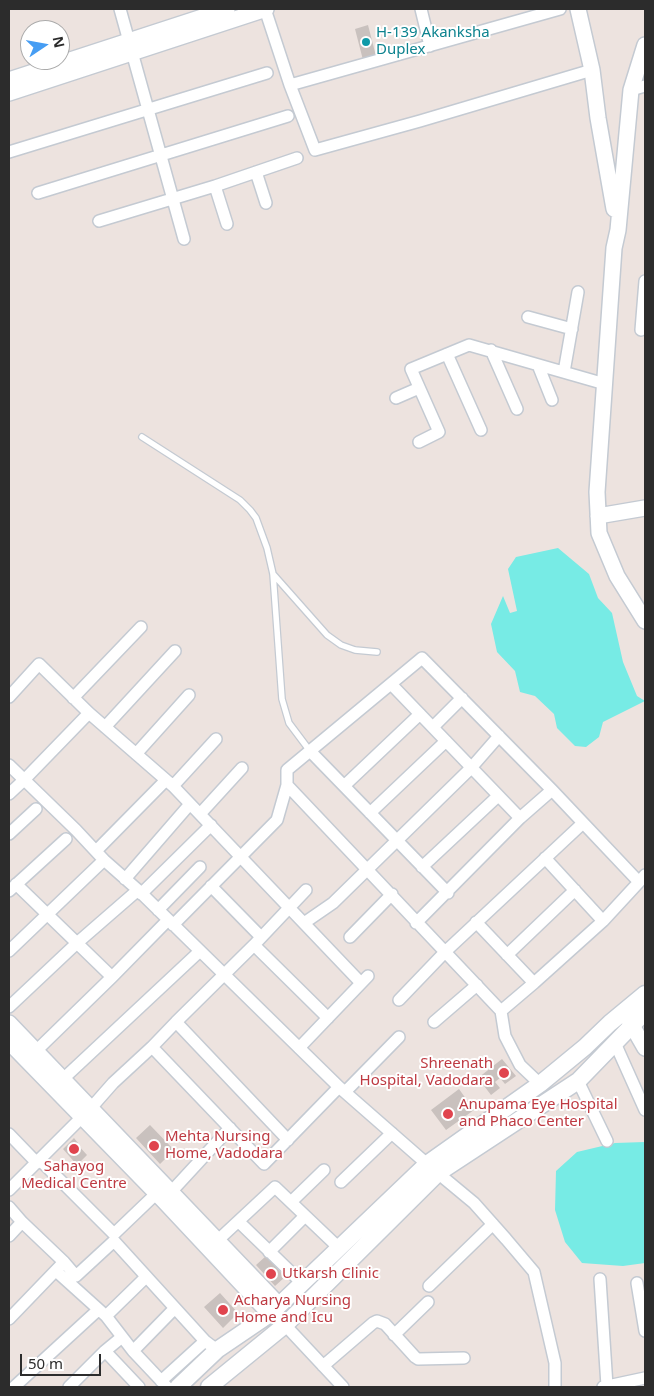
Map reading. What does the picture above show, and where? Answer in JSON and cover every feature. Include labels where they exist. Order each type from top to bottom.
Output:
[{"type":"main road","points":[[178,1387],[211,1346],[274,1309],[339,1248],[432,1168],[540,1084],[585,1047],[623,1011],[644,1002]]},
{"type":"main road","points":[[209,1387],[285,1324],[432,1168],[578,1081],[633,1025],[644,1002]]},
{"type":"street","points":[[120,9],[184,239]]},
{"type":"street","points":[[9,93],[130,48],[227,9]]},
{"type":"street","points":[[9,80],[130,48],[265,9],[290,85],[315,150],[592,70]]},
{"type":"street","points":[[421,9],[430,46]]},
{"type":"street","points":[[290,85],[560,9]]},
{"type":"street","points":[[578,9],[592,70],[598,118],[618,230]]},
{"type":"street","points":[[645,45],[614,248],[597,492],[599,533],[616,576],[645,621]]},
{"type":"street","points":[[9,152],[267,73]]},
{"type":"street","points":[[38,194],[288,116]]},
{"type":"street","points":[[100,220],[214,186],[297,158]]},
{"type":"street","points":[[256,172],[266,203]]},
{"type":"street","points":[[214,186],[227,224]]},
{"type":"street","points":[[641,330],[645,281]]},
{"type":"street","points":[[564,372],[578,292]]},
{"type":"street","points":[[528,317],[572,329]]},
{"type":"street","points":[[419,442],[439,432],[411,369],[469,345],[605,384]]},
{"type":"street","points":[[491,350],[517,409]]},
{"type":"street","points":[[447,354],[481,430]]},
{"type":"street","points":[[538,365],[552,400]]},
{"type":"street","points":[[396,398],[419,388]]},
{"type":"street","points":[[598,516],[645,508]]},
{"type":"street","points":[[73,698],[141,627]]},
{"type":"street","points":[[105,727],[175,651]]},
{"type":"street","points":[[35,1052],[170,922],[211,886],[277,820],[287,785],[287,770],[422,658],[583,823],[642,878],[604,921],[501,1011]]},
{"type":"street","points":[[9,697],[39,664],[89,713],[170,783],[304,923],[364,979],[300,1048]]},
{"type":"street","points":[[391,684],[520,818]]},
{"type":"street","points":[[136,754],[189,695]]},
{"type":"street","points":[[433,728],[462,698]]},
{"type":"street","points":[[9,794],[89,713]]},
{"type":"street","points":[[344,786],[420,714]]},
{"type":"street","points":[[304,923],[333,903],[471,768],[499,736]]},
{"type":"street","points":[[96,851],[216,739]]},
{"type":"street","points":[[370,814],[446,741]]},
{"type":"street","points":[[310,751],[315,759],[344,786],[448,893]]},
{"type":"street","points":[[9,765],[104,860],[140,892],[342,1090],[474,1203],[493,1224],[534,1272],[555,1363],[555,1387]]},
{"type":"street","points":[[200,814],[242,768]]},
{"type":"street","points":[[287,785],[501,1011],[505,1036],[520,1065],[540,1084]]},
{"type":"street","points":[[416,923],[448,893],[520,818],[552,790]]},
{"type":"street","points":[[422,867],[498,796]]},
{"type":"street","points":[[125,879],[190,804]]},
{"type":"street","points":[[9,834],[36,809]]},
{"type":"street","points":[[399,1000],[476,922],[583,823]]},
{"type":"street","points":[[9,1007],[77,943],[140,892],[211,826]]},
{"type":"street","points":[[66,839],[13,888],[48,915],[112,977]]},
{"type":"street","points":[[545,858],[604,921]]},
{"type":"street","points":[[9,951],[104,860]]},
{"type":"street","points":[[158,910],[200,867]]},
{"type":"street","points":[[211,886],[257,941],[328,1018]]},
{"type":"street","points":[[9,1190],[306,890]]},
{"type":"street","points":[[507,954],[575,890]]},
{"type":"street","points":[[350,937],[392,894]]},
{"type":"street","points":[[476,922],[534,983]]},
{"type":"street","points":[[63,1079],[200,951]]},
{"type":"street","points":[[434,1022],[477,985]]},
{"type":"street","points":[[623,1011],[645,1048]]},
{"type":"street","points":[[176,1022],[288,1140]]},
{"type":"street","points":[[9,1024],[13,1044],[218,1240],[285,1324],[343,1387]]},
{"type":"street","points":[[152,1047],[264,1164],[399,1038]]},
{"type":"street","points":[[615,1043],[645,1110]]},
{"type":"street","points":[[13,1044],[35,1052],[63,1079],[87,1113]]},
{"type":"street","points":[[578,1081],[607,1142]]},
{"type":"street","points":[[9,1134],[114,1234],[230,1128]]},
{"type":"street","points":[[341,1182],[392,1133]]},
{"type":"street","points":[[290,1202],[324,1170]]},
{"type":"street","points":[[218,1240],[275,1187],[339,1248]]},
{"type":"street","points":[[164,1190],[274,1309]]},
{"type":"street","points":[[9,1207],[60,1267],[164,1384],[211,1346],[114,1241],[76,1276],[60,1267]]},
{"type":"street","points":[[269,1252],[305,1216]]},
{"type":"street","points":[[9,1236],[22,1222]]},
{"type":"street","points":[[238,1222],[302,1283]]},
{"type":"street","points":[[429,1286],[493,1224]]},
{"type":"street","points":[[9,1319],[60,1267]]},
{"type":"street","points":[[9,1382],[14,1387],[146,1277]]},
{"type":"street","points":[[600,1279],[605,1387],[645,1378]]},
{"type":"street","points":[[637,1283],[645,1331]]},
{"type":"street","points":[[394,1335],[428,1302]]},
{"type":"street","points":[[133,1350],[175,1308]]},
{"type":"street","points":[[323,1366],[373,1323],[378,1321],[385,1324],[418,1359],[464,1358]]},
{"type":"street","points":[[76,1385],[106,1351],[122,1337]]},
{"type":"street","points":[[106,1351],[140,1387]]},
{"type":"lane","points":[[142,437],[240,500],[256,518],[267,548],[273,574],[282,700],[289,722],[310,751]]},
{"type":"lane","points":[[273,574],[327,635],[355,650],[377,652]]},
{"type":"water","points":[[558,548],[589,574],[598,598],[612,613],[623,662],[637,696],[645,701],[603,722],[599,737],[586,747],[575,746],[557,728],[554,714],[535,696],[520,692],[515,671],[497,652],[491,624],[503,596],[510,613],[517,611],[508,569],[516,557]]},
{"type":"water","points":[[645,1142],[645,1263],[623,1266],[582,1263],[565,1242],[555,1210],[556,1171],[577,1152],[615,1143]]},
{"type":"building","name":"H-139 Akanksha Duplex","points":[[368,25],[376,56],[363,60],[355,29]]},
{"type":"building","points":[[502,1059],[516,1076],[505,1084],[500,1078],[495,1082],[500,1088],[491,1095],[478,1078]]},
{"type":"building","points":[[459,1089],[474,1110],[446,1130],[431,1110]]},
{"type":"building","points":[[150,1125],[174,1150],[160,1164],[136,1138]]},
{"type":"building","points":[[74,1138],[87,1155],[77,1165],[63,1149]]},
{"type":"building","points":[[266,1256],[285,1277],[275,1286],[256,1265]]},
{"type":"building","points":[[220,1293],[238,1313],[223,1328],[204,1307]]},
{"type":"place","name":"H-139 Akanksha Duplex","points":[[366,42]]},
{"type":"place","name":"Shreenath Hospital, Vadodara","points":[[504,1073]]},
{"type":"place","name":"Anupama Eye Hospital and Phaco Center","points":[[448,1114]]},
{"type":"place","name":"Mehta Nursing Home, Vadodara","points":[[154,1146]]},
{"type":"place","name":"Sahayog Medical Centre","points":[[74,1149]]},
{"type":"place","name":"Utkarsh Clinic","points":[[271,1274]]},
{"type":"place","name":"Acharya Nursing Home and Icu","points":[[223,1310]]}]
